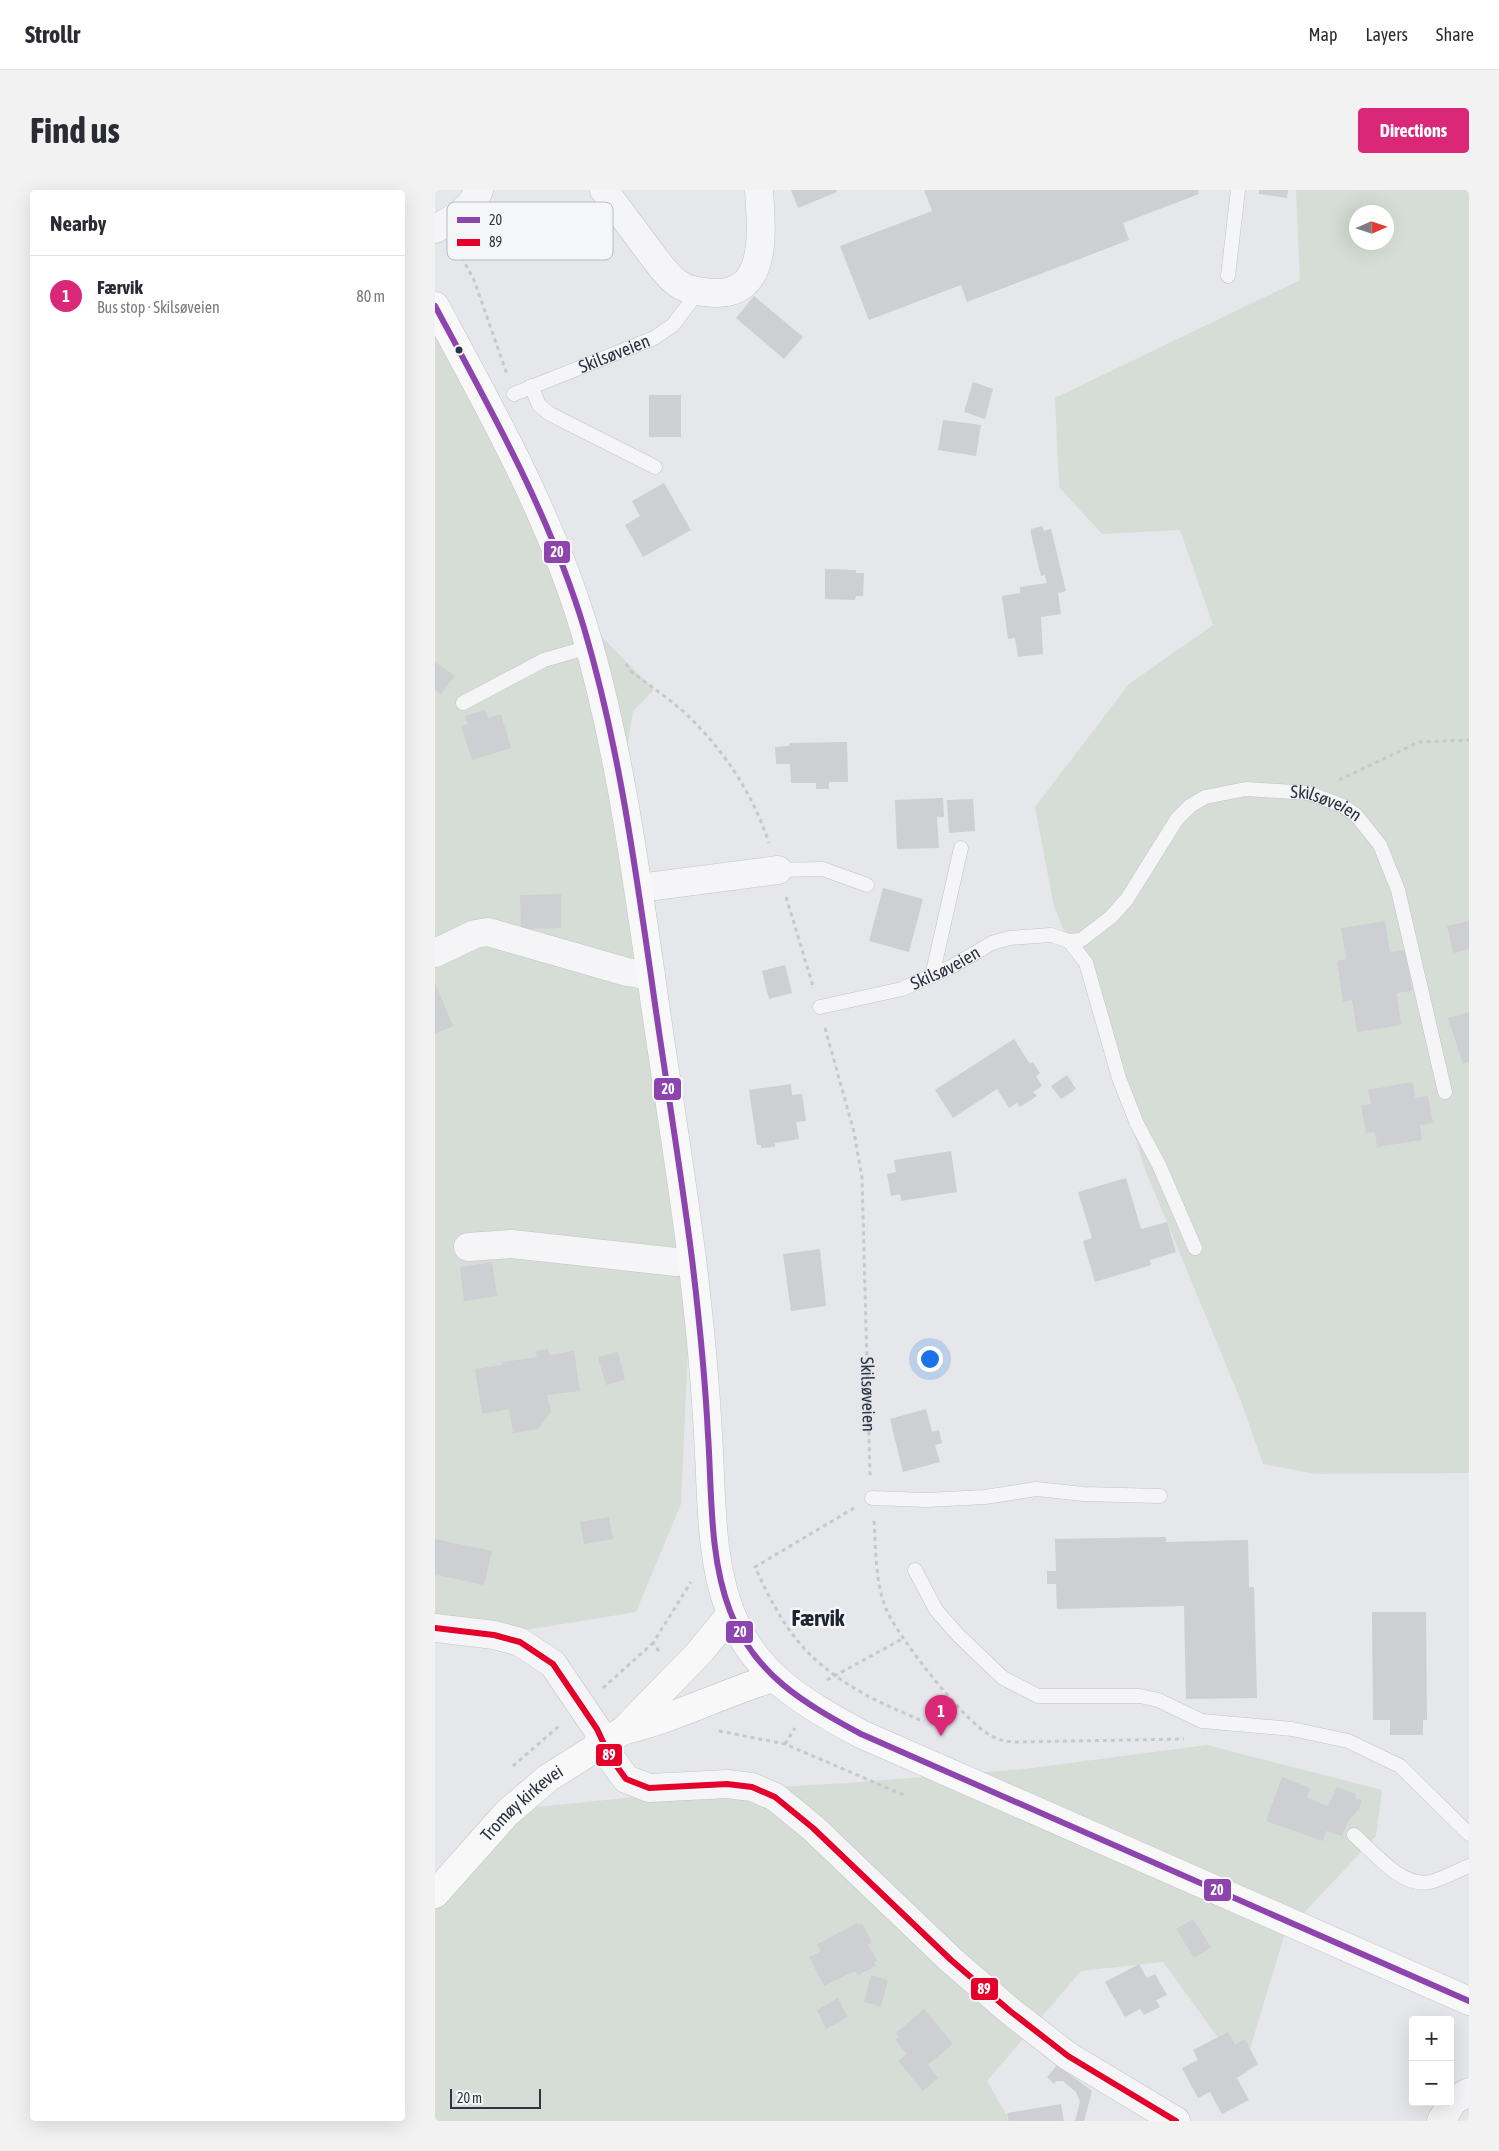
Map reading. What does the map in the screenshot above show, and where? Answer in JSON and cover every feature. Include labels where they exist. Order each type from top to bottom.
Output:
[{"type":"main road","points":[[435,306],[488,404],[541,513],[583,624],[611,729],[639,888],[692,1260],[706,1391],[714,1532],[720,1578],[731,1614],[751,1650],[773,1678],[808,1705],[861,1734],[1469,2001]]},
{"type":"main road","name":"Tromøy kirkevei","points":[[435,1894],[507,1813],[549,1778],[614,1736],[713,1635],[731,1614]]},
{"type":"main road","name":"Tromøy kirkevei","points":[[614,1736],[651,1724],[746,1686],[773,1678]]},
{"type":"street","points":[[472,202],[479,190]]},
{"type":"street","points":[[604,190],[613,202]]},
{"type":"street","points":[[613,202],[659,264],[677,283],[698,292],[720,293],[740,288],[752,275],[758,256],[761,230],[759,190]]},
{"type":"street","points":[[435,229],[447,222]]},
{"type":"street","points":[[639,888],[778,870]]},
{"type":"street","points":[[435,953],[475,934],[488,932],[627,972],[651,976]]},
{"type":"street","points":[[468,1247],[512,1244],[676,1262],[692,1260]]},
{"type":"street","points":[[435,1628],[494,1635],[521,1642],[553,1664],[597,1728],[614,1736],[610,1757],[627,1779],[649,1788],[727,1784],[752,1787],[775,1797],[813,1828],[951,1960],[1010,2011],[1068,2056],[1176,2121]]},
{"type":"street","points":[[1441,2121],[1453,2101],[1469,2092]]},
{"type":"lane","points":[[1228,276],[1238,190]]},
{"type":"lane","name":"Skilsøveien","points":[[514,394],[654,338],[673,326],[698,292]]},
{"type":"lane","points":[[531,386],[539,405],[550,414],[655,467]]},
{"type":"lane","points":[[463,703],[544,660],[589,647]]},
{"type":"lane","name":"Skilsøveien","points":[[820,1007],[902,989],[931,976],[992,943],[1009,938],[1051,935],[1069,941],[1081,940],[1111,916],[1127,899],[1177,819],[1191,806],[1205,797],[1246,789],[1309,793],[1343,806],[1356,815],[1380,845],[1398,890],[1445,1092]]},
{"type":"lane","points":[[931,976],[961,848]]},
{"type":"lane","points":[[778,870],[823,869],[867,885]]},
{"type":"lane","points":[[1069,941],[1086,963],[1119,1078],[1137,1124],[1159,1165],[1195,1248]]},
{"type":"lane","points":[[872,1498],[926,1500],[975,1497],[1036,1488],[1085,1494],[1160,1496]]},
{"type":"lane","points":[[915,1570],[936,1610],[958,1635],[1003,1678],[1037,1696],[1140,1696],[1158,1700],[1202,1721],[1292,1729],[1348,1741],[1400,1766],[1469,1834]]},
{"type":"lane","points":[[1354,1834],[1395,1872],[1413,1882],[1429,1882],[1469,1866]]},
{"type":"path","name":"Skilsøveien","points":[[688,715],[711,740],[748,791],[763,826],[820,1007],[854,1132],[862,1178],[872,1498]]},
{"type":"path","points":[[1309,793],[1419,742],[1469,740]]},
{"type":"path","points":[[872,1498],[755,1566],[771,1604],[803,1650],[862,1693],[924,1722]]},
{"type":"path","points":[[835,1675],[904,1638]]},
{"type":"shaded area","points":[[1296,190],[1469,190],[1469,1473],[1315,1474],[1263,1464],[1241,1401],[1144,1167],[1103,1024],[1054,907],[1035,807],[1129,684],[1213,625],[1180,530],[1102,534],[1059,487],[1055,398],[1300,280]]},
{"type":"shaded area","points":[[435,294],[587,622],[654,690],[633,711],[619,794],[689,1325],[681,1504],[636,1612],[514,1632],[435,1639]]},
{"type":"shaded area","points":[[1207,1745],[1382,1790],[1376,1836],[1285,1933],[1243,2072],[1163,1962],[1081,1971],[987,2081],[1010,2121],[435,2121],[435,1885],[497,1811],[674,1793],[847,1783],[1024,1769]]},
{"type":"building","points":[[791,190],[836,190],[837,192],[798,208]]},
{"type":"building","points":[[924,190],[1198,190],[1199,194],[1123,223],[1129,240],[967,302],[961,285],[869,320],[840,246],[932,211]]},
{"type":"building","points":[[1259,190],[1288,190],[1287,198],[1259,194]]},
{"type":"building","points":[[754,296],[803,337],[784,359],[736,318]]},
{"type":"building","points":[[973,382],[993,389],[985,419],[964,412]]},
{"type":"building","points":[[649,395],[681,395],[681,437],[649,437]]},
{"type":"building","points":[[943,420],[981,425],[976,456],[938,450]]},
{"type":"building","points":[[664,483],[691,530],[643,557],[625,525],[640,516],[632,501]]},
{"type":"building","points":[[1042,526],[1044,531],[1051,529],[1066,591],[1058,593],[1061,614],[1041,617],[1043,654],[1018,657],[1015,638],[1008,639],[1002,596],[1020,593],[1020,587],[1047,583],[1045,575],[1041,576],[1031,534],[1031,529]]},
{"type":"building","points":[[825,569],[856,570],[856,573],[864,573],[863,596],[856,596],[855,600],[825,599]]},
{"type":"building","points":[[435,662],[455,676],[441,694],[435,690]]},
{"type":"building","points":[[485,710],[488,718],[501,714],[511,748],[472,760],[461,726],[468,724],[465,716]]},
{"type":"building","points":[[847,742],[848,782],[829,782],[829,789],[816,789],[816,783],[791,783],[790,764],[776,764],[775,747],[789,746],[790,743]]},
{"type":"building","points":[[943,798],[944,817],[937,817],[939,848],[897,849],[895,800]]},
{"type":"building","points":[[973,799],[975,831],[949,833],[947,800]]},
{"type":"building","points":[[883,888],[923,899],[909,952],[869,941]]},
{"type":"building","points":[[561,894],[561,928],[521,929],[520,895]]},
{"type":"building","points":[[1385,921],[1390,952],[1406,950],[1412,991],[1397,993],[1401,1025],[1357,1032],[1352,1000],[1343,1002],[1337,961],[1346,959],[1341,928]]},
{"type":"building","points":[[1469,921],[1469,949],[1453,953],[1447,926]]},
{"type":"building","points":[[785,965],[792,993],[769,999],[762,971]]},
{"type":"building","points":[[435,983],[453,1026],[435,1034]]},
{"type":"building","points":[[1469,1012],[1469,1062],[1463,1064],[1448,1018]]},
{"type":"building","points":[[1014,1039],[1030,1064],[1033,1062],[1040,1073],[1036,1076],[1042,1086],[1033,1092],[1037,1096],[1020,1107],[1017,1103],[1009,1108],[997,1089],[953,1118],[935,1090]]},
{"type":"building","points":[[1067,1075],[1076,1089],[1061,1099],[1051,1086]]},
{"type":"building","points":[[1413,1082],[1415,1098],[1428,1096],[1433,1123],[1420,1125],[1422,1140],[1377,1147],[1375,1132],[1366,1133],[1361,1106],[1371,1104],[1368,1090]]},
{"type":"building","points":[[791,1084],[792,1095],[802,1094],[806,1121],[796,1122],[799,1139],[775,1143],[775,1147],[761,1148],[761,1145],[757,1145],[749,1090]]},
{"type":"building","points":[[951,1151],[957,1192],[901,1201],[900,1194],[891,1196],[887,1174],[896,1172],[894,1160]]},
{"type":"building","points":[[1126,1178],[1141,1229],[1167,1222],[1176,1252],[1150,1260],[1151,1265],[1095,1282],[1083,1241],[1092,1238],[1078,1192]]},
{"type":"building","points":[[820,1249],[826,1306],[791,1311],[783,1254]]},
{"type":"building","points":[[492,1262],[497,1296],[464,1301],[460,1267]]},
{"type":"building","points":[[548,1349],[549,1355],[574,1351],[580,1391],[547,1395],[551,1412],[538,1429],[513,1433],[509,1409],[482,1414],[475,1369],[502,1365],[502,1362],[537,1357],[535,1351]]},
{"type":"building","points":[[618,1352],[625,1380],[606,1385],[598,1357]]},
{"type":"building","points":[[926,1409],[932,1432],[939,1430],[942,1443],[935,1445],[940,1462],[903,1472],[890,1419]]},
{"type":"building","points":[[609,1517],[613,1539],[584,1544],[580,1522]]},
{"type":"building","points":[[1166,1537],[1166,1542],[1248,1540],[1249,1587],[1254,1587],[1257,1698],[1186,1699],[1184,1606],[1057,1609],[1056,1584],[1047,1584],[1047,1571],[1056,1571],[1055,1539]]},
{"type":"building","points":[[435,1539],[492,1551],[484,1585],[437,1575],[435,1577]]},
{"type":"building","points":[[1372,1612],[1426,1612],[1427,1720],[1423,1720],[1423,1735],[1390,1735],[1390,1720],[1373,1720]]},
{"type":"building","points":[[1282,1777],[1310,1788],[1307,1798],[1328,1806],[1337,1787],[1356,1794],[1355,1798],[1362,1800],[1359,1809],[1347,1823],[1342,1836],[1326,1831],[1323,1841],[1266,1821]]},
{"type":"building","points":[[1193,1919],[1211,1947],[1194,1958],[1176,1929]]},
{"type":"building","points":[[858,1923],[859,1925],[862,1923],[872,1943],[868,1944],[877,1961],[874,1962],[876,1966],[858,1975],[855,1971],[824,1986],[809,1957],[821,1951],[817,1944]]},
{"type":"building","points":[[1139,1964],[1147,1978],[1155,1974],[1167,1995],[1156,2000],[1160,2007],[1144,2015],[1140,2009],[1125,2017],[1105,1982]]},
{"type":"building","points":[[871,1975],[888,1980],[881,2007],[864,2002]]},
{"type":"building","points":[[838,1998],[848,2017],[826,2029],[817,2010]]},
{"type":"building","points":[[924,2009],[953,2044],[928,2065],[938,2078],[923,2091],[898,2061],[907,2054],[895,2040],[899,2037],[896,2033]]},
{"type":"building","points":[[1228,2032],[1235,2045],[1245,2039],[1258,2064],[1237,2078],[1249,2100],[1222,2114],[1210,2092],[1198,2098],[1182,2068],[1198,2060],[1193,2050]]},
{"type":"building","points":[[1057,2065],[1092,2091],[1084,2121],[1075,2121],[1080,2102],[1076,2092],[1063,2081],[1056,2081],[1054,2084],[1047,2077]]},
{"type":"building","points":[[1061,2104],[1064,2121],[1009,2121],[1007,2113]]},
{"type":"transit line","name":"20","points":[[435,306],[518,464],[554,545],[584,628],[616,757],[631,845],[692,1259],[707,1413],[711,1502],[718,1568],[730,1611],[740,1633],[767,1670],[783,1685],[820,1711],[861,1734],[1469,2001]]},
{"type":"transit line","name":"89","points":[[435,1628],[494,1635],[520,1642],[553,1664],[597,1729],[610,1757],[626,1779],[649,1788],[727,1784],[752,1787],[775,1797],[813,1828],[951,1960],[1010,2011],[1068,2056],[1176,2121]]},
{"type":"place","name":"Færvik","points":[[941,1736]]},
{"type":"district","name":"Færvik","points":[[818,1618]]}]
